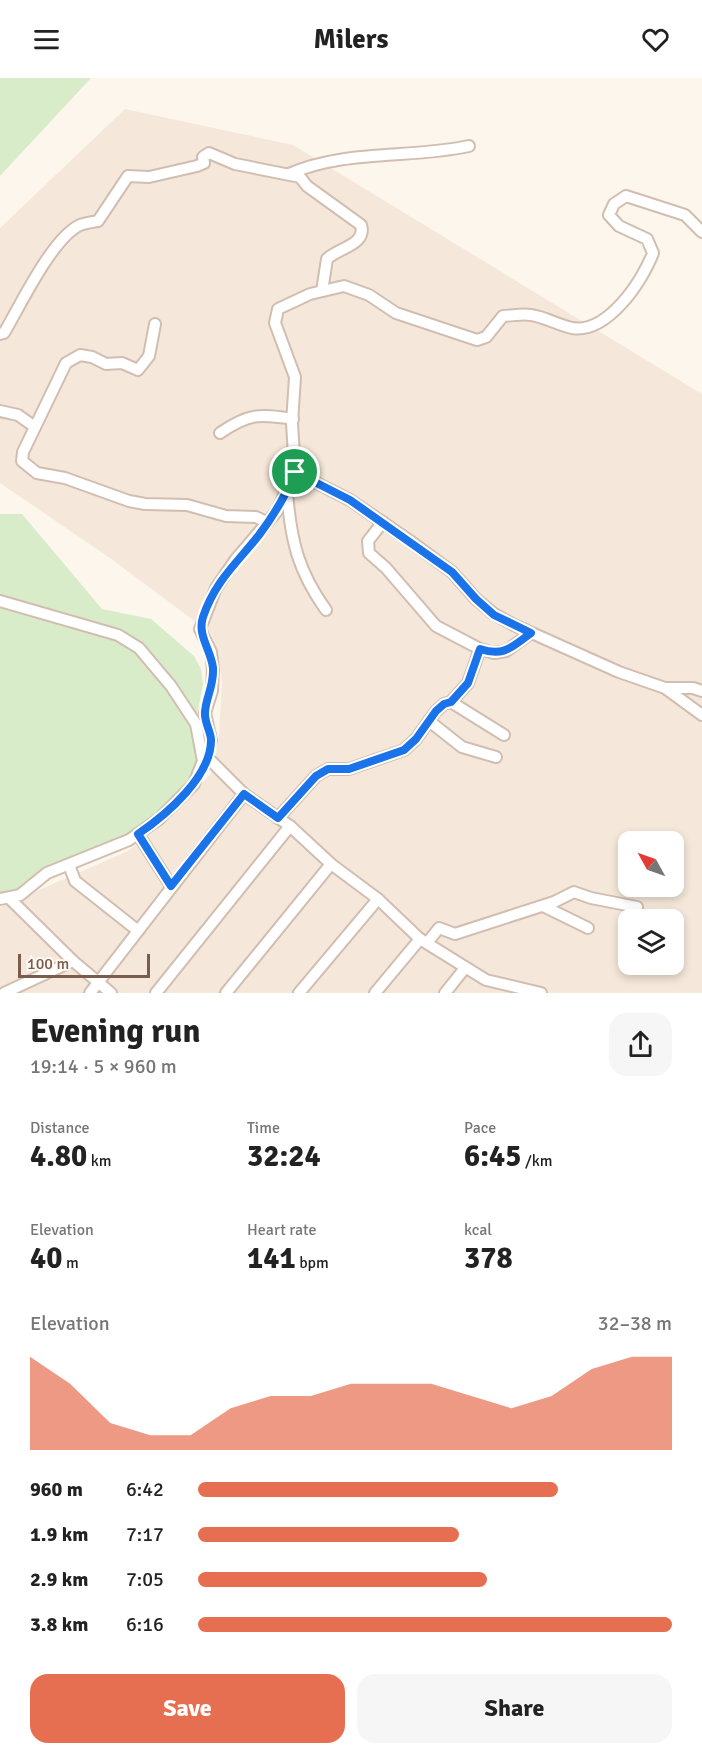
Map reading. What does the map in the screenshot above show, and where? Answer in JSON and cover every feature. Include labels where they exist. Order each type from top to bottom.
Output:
[{"type":"street","points":[[289,174],[308,166],[343,159],[378,154],[445,151],[469,146]]},
{"type":"street","points":[[0,334],[4,333],[20,302],[68,234],[80,225],[98,221],[128,176],[149,177],[197,166],[204,163],[203,157],[209,153],[235,164],[300,177],[307,186],[361,225],[363,230],[355,243],[327,260],[322,291]]},
{"type":"street","points":[[198,774],[207,757],[211,740],[205,713],[212,692],[213,670],[211,652],[200,629],[203,616],[216,588],[236,560],[260,534],[266,522],[277,512],[295,472],[293,419],[295,377],[275,323],[278,309],[322,291],[344,286],[369,295],[396,313],[477,340],[486,337],[503,316],[531,314],[573,328],[595,327],[622,302],[646,270],[653,253],[647,239],[619,226],[609,215],[614,204],[627,196],[646,202],[685,215],[702,232]]},
{"type":"street","points":[[155,324],[149,357],[138,370],[122,363],[106,364],[92,357],[80,355],[71,358],[66,363],[23,452],[22,461],[37,473],[65,478],[145,504],[187,505],[226,516],[256,518],[266,522]]},
{"type":"street","points":[[0,411],[18,415],[35,427]]},
{"type":"street","points":[[220,433],[252,415],[262,414],[293,419]]},
{"type":"street","points":[[295,472],[350,500],[383,522],[452,572],[494,615],[619,672],[665,688],[702,715]]},
{"type":"street","points":[[287,493],[290,523],[301,569],[326,610]]},
{"type":"street","points":[[383,522],[368,541],[369,553],[386,568],[436,626],[480,649],[494,653],[506,651],[531,633]]},
{"type":"street","points":[[0,601],[118,635],[139,648],[171,686],[196,724],[202,761],[194,784],[159,819],[138,834],[129,840],[47,873],[20,895],[5,898]]},
{"type":"street","points":[[278,818],[316,776],[328,769],[349,769],[404,750],[444,704],[451,702],[468,683],[480,649]]},
{"type":"street","points":[[665,688],[693,688],[702,691]]},
{"type":"street","points":[[451,702],[504,735]]},
{"type":"street","points":[[429,722],[462,747],[496,757]]},
{"type":"street","points":[[207,757],[244,794],[290,826],[331,864],[378,899],[424,941],[486,980],[541,993]]},
{"type":"street","points":[[90,993],[244,794]]},
{"type":"street","points":[[156,993],[290,826]]},
{"type":"street","points":[[138,834],[171,886]]},
{"type":"street","points":[[226,993],[331,864]]},
{"type":"street","points":[[69,865],[75,881],[137,930]]},
{"type":"street","points":[[375,993],[439,928],[455,934],[543,906],[574,892],[591,898],[637,907]]},
{"type":"street","points":[[5,898],[111,993]]},
{"type":"street","points":[[299,993],[378,899]]},
{"type":"street","points":[[543,906],[588,928]]},
{"type":"street","points":[[4,993],[73,961]]},
{"type":"street","points":[[445,993],[465,968]]},
{"type":"shaded area","points":[[125,109],[293,145],[702,394],[702,993],[0,993],[0,907],[128,851],[171,818],[213,771],[219,736],[222,679],[212,634],[110,558],[0,483],[0,228]]},
{"type":"green space","points":[[0,78],[91,78],[0,176]]},
{"type":"green space","points":[[0,514],[22,514],[102,609],[151,619],[194,656],[201,669],[203,684],[197,715],[202,738],[194,784],[129,840],[47,873],[20,895],[0,899]]},
{"type":"route","points":[[295,472],[350,500],[452,572],[494,615],[531,633],[506,651],[494,653],[480,649],[468,683],[458,696],[436,711],[416,739],[404,750],[349,769],[328,769],[316,776],[278,818],[244,794],[171,886],[138,834],[159,819],[194,784],[207,757],[211,740],[205,713],[212,692],[213,670],[211,652],[200,629],[203,616],[216,588],[236,560],[260,534],[266,522],[277,512],[295,472]]}]
